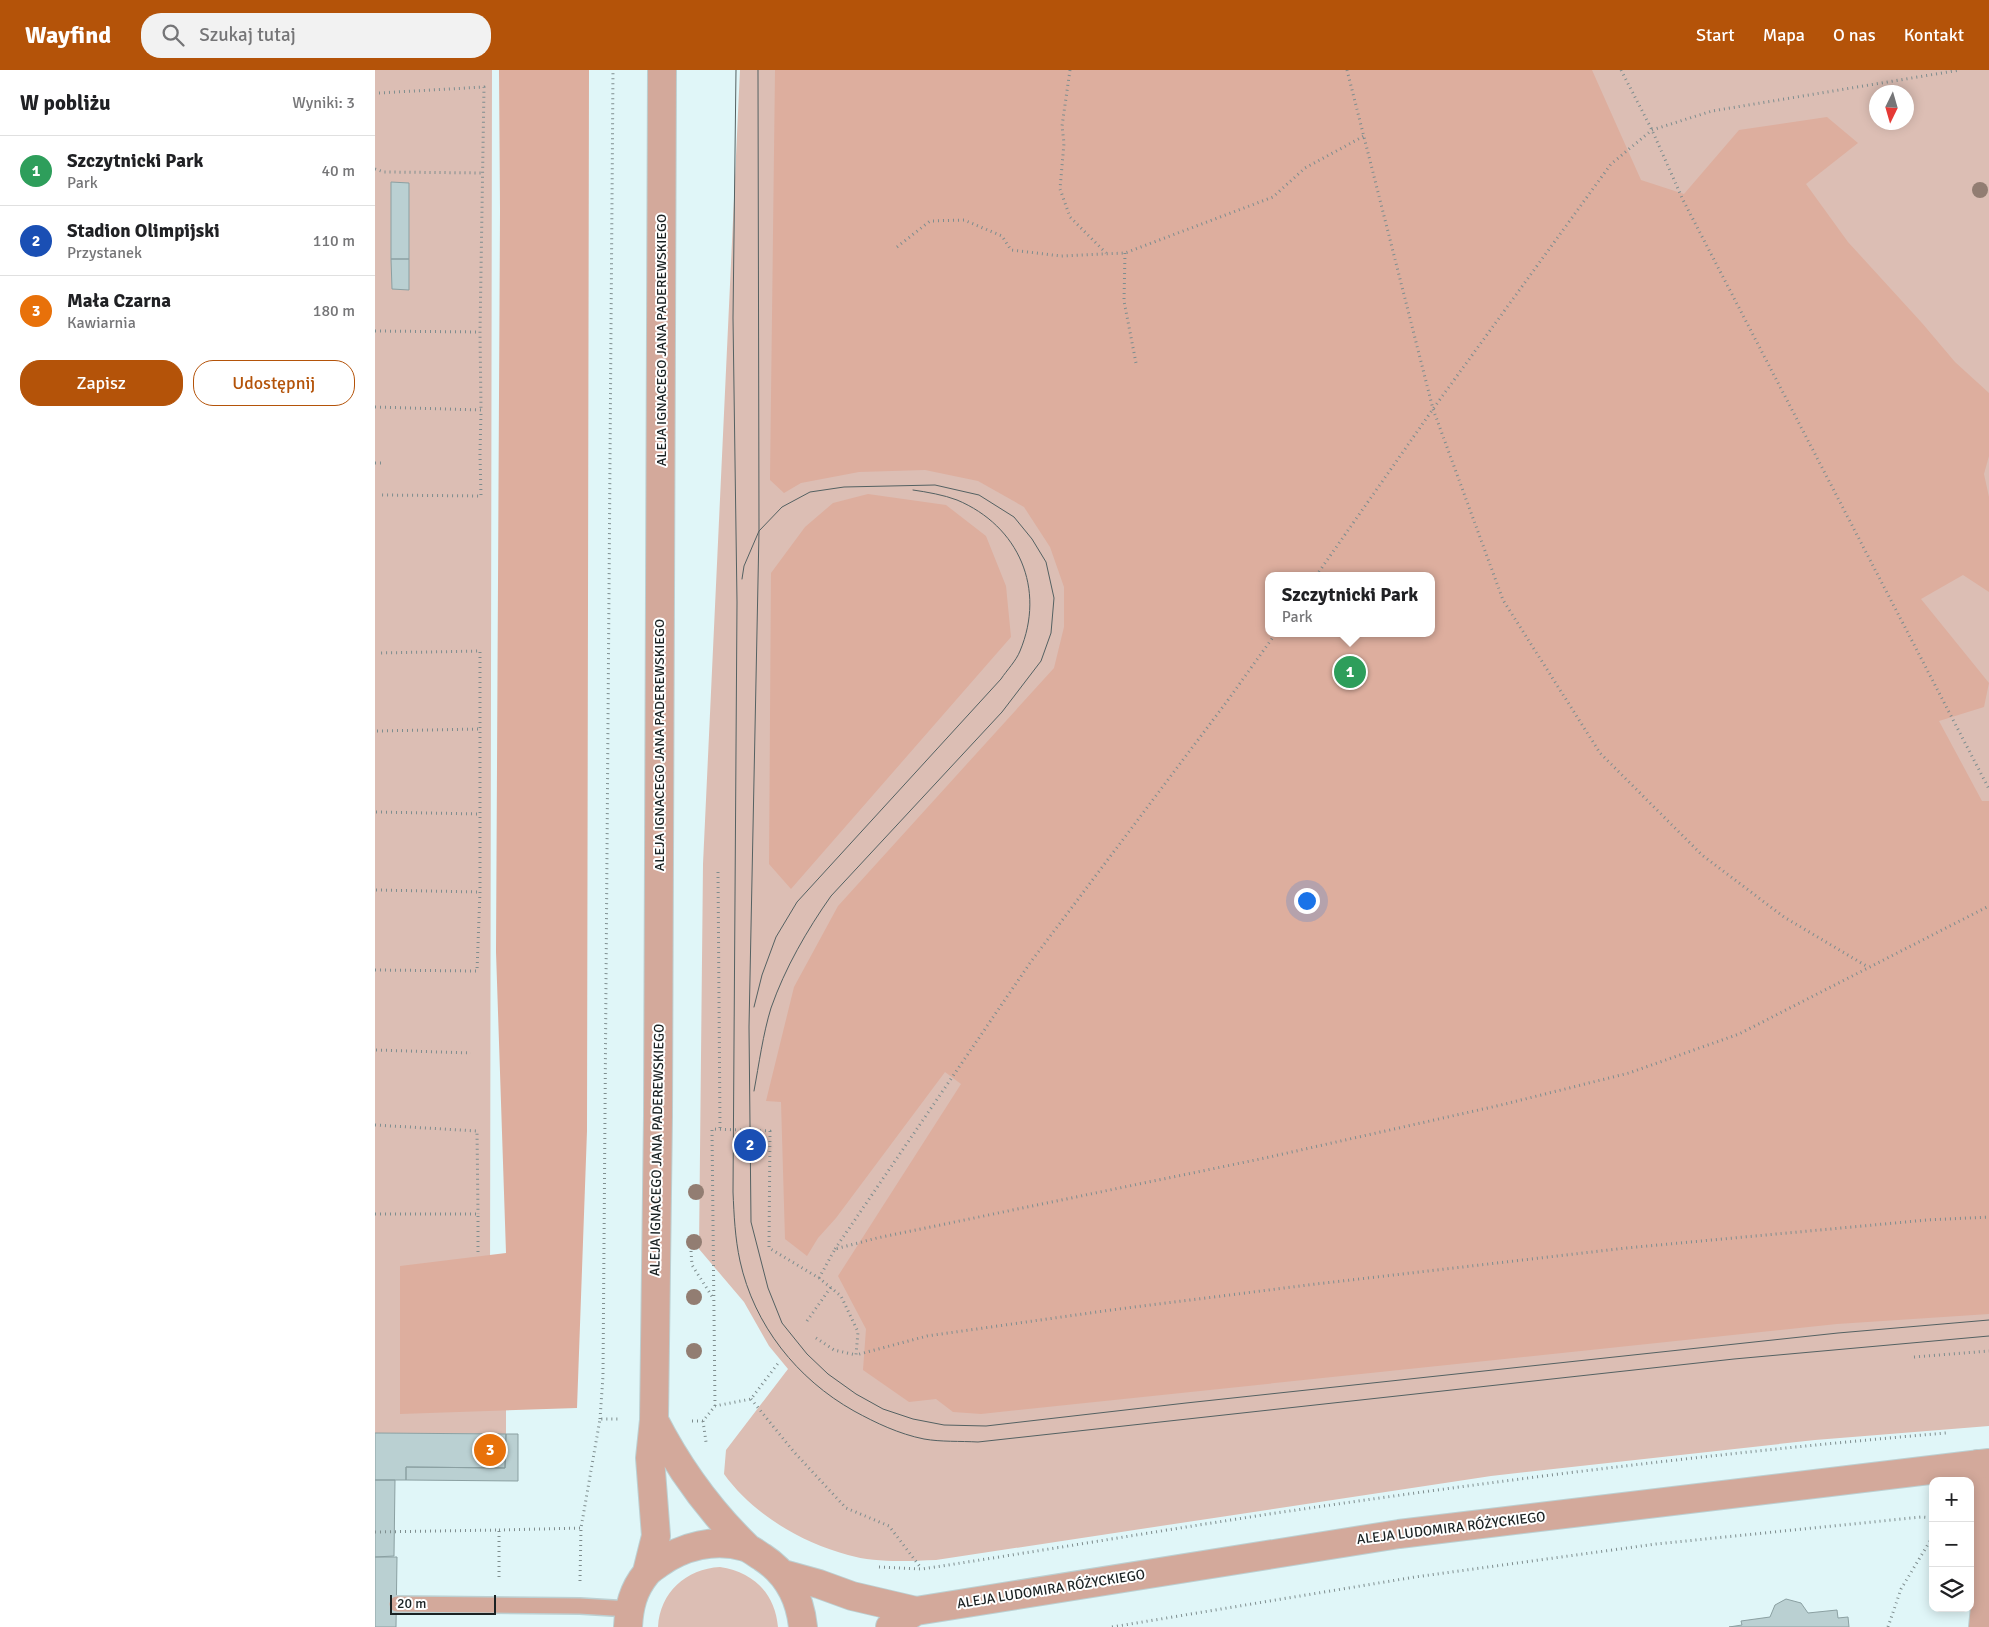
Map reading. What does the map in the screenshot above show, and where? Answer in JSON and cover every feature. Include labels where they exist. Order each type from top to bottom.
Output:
[{"type":"street","name":"ALEJA IGNACEGO JANA PADEREWSKIEGO","points":[[647,1572],[656,1536],[650,1458],[654,1420],[658,1097],[662,70]]},
{"type":"street","name":"ALEJA IGNACEGO JANA PADEREWSKIEGO","points":[[654,1420],[665,1442],[692,1482],[729,1530],[747,1547],[767,1560],[783,1574]]},
{"type":"street","points":[[1983,1627],[1986,1597],[1984,1463]]},
{"type":"street","name":"ALEJA LUDOMIRA RÓŻYCKIEGO","points":[[783,1574],[852,1596],[916,1610],[1399,1534],[1984,1463]]},
{"type":"street","points":[[628,1618],[635,1590],[647,1572],[668,1557],[687,1548],[707,1544],[729,1544],[747,1547]]},
{"type":"street","points":[[783,1574],[793,1590],[800,1608],[803,1627]]},
{"type":"street","name":"ALEJA LUDOMIRA RÓŻYCKIEGO","points":[[890,1627],[916,1610]]},
{"type":"lane","points":[[397,1604],[580,1606],[628,1618]]},
{"type":"path","points":[[375,1532],[581,1528],[601,1420],[613,70]]},
{"type":"path","points":[[1070,70],[1062,126],[1064,144],[1060,189],[1070,217],[1106,253]]},
{"type":"path","points":[[1347,70],[1433,409],[1503,600],[1600,754],[1702,856],[1784,917],[1868,967]]},
{"type":"path","points":[[1621,70],[1652,130],[1683,200],[1989,789]]},
{"type":"path","points":[[1319,572],[1433,409],[1611,164],[1652,130],[1712,111],[1960,70]]},
{"type":"path","points":[[379,92],[484,87],[480,332],[481,496],[382,495]]},
{"type":"path","points":[[897,247],[930,221],[964,220],[1002,236],[1011,250],[1061,256],[1125,253],[1273,197],[1305,168],[1364,136]]},
{"type":"path","points":[[375,169],[384,172],[483,173]]},
{"type":"path","points":[[1125,253],[1124,301],[1135,363]]},
{"type":"path","points":[[375,332],[480,332]]},
{"type":"path","points":[[375,407],[481,410]]},
{"type":"path","points":[[375,463],[382,463]]},
{"type":"path","points":[[819,1278],[835,1249],[1030,963],[1229,700],[1272,637]]},
{"type":"path","points":[[375,970],[477,972],[480,892],[480,651],[379,653]]},
{"type":"path","points":[[377,731],[480,730]]},
{"type":"path","points":[[376,812],[480,814]]},
{"type":"path","points":[[718,872],[720,1129]]},
{"type":"path","points":[[376,890],[480,892]]},
{"type":"path","points":[[835,1249],[877,1238],[1265,1158],[1629,1073],[1739,1034],[1989,906]]},
{"type":"path","points":[[376,1050],[471,1053]]},
{"type":"path","points":[[375,1125],[477,1131],[478,1252]]},
{"type":"path","points":[[706,1444],[703,1421],[715,1406],[712,1129],[770,1131],[769,1248],[819,1278],[841,1296],[858,1332],[856,1355]]},
{"type":"path","points":[[375,1214],[478,1214]]},
{"type":"path","points":[[816,1338],[834,1350],[856,1355],[927,1336],[1111,1310],[1487,1263],[1888,1224],[1989,1217]]},
{"type":"path","points":[[807,1321],[831,1287]]},
{"type":"path","points":[[1914,1357],[1989,1350]]},
{"type":"path","points":[[715,1406],[751,1399],[779,1362]]},
{"type":"path","points":[[751,1399],[794,1452],[846,1508],[889,1526],[922,1569]]},
{"type":"path","points":[[601,1420],[626,1419]]},
{"type":"path","points":[[684,1421],[703,1421]]},
{"type":"path","points":[[871,1566],[922,1569],[1275,1514],[1505,1481],[1739,1452],[1951,1432]]},
{"type":"path","points":[[1112,1627],[1415,1577],[1637,1547],[1921,1516],[1929,1517]]},
{"type":"path","points":[[499,1530],[499,1605]]},
{"type":"path","points":[[1888,1627],[1901,1589],[1929,1543]]},
{"type":"shaded area","points":[[375,70],[492,70],[490,1291],[506,1314],[506,1434],[375,1433]]},
{"type":"shaded area","points":[[499,70],[589,70],[587,1131],[577,1408],[400,1414],[400,1266],[506,1253],[496,952]]},
{"type":"shaded area","points":[[740,70],[1989,70],[1989,1426],[1815,1440],[1491,1476],[936,1560],[891,1561],[858,1558],[812,1542],[779,1525],[749,1502],[724,1474],[726,1450],[788,1369],[769,1346],[744,1302],[699,1249],[703,864]]},
{"type":"shaded area","points":[[775,70],[1592,70],[1641,180],[1684,194],[1739,130],[1827,117],[1858,143],[1806,184],[1848,242],[1955,362],[1989,393],[1989,456],[1984,474],[1989,497],[1989,592],[1963,575],[1921,599],[1989,683],[1984,707],[1939,721],[1982,801],[1989,801],[1989,1314],[1837,1324],[981,1414],[953,1412],[936,1399],[909,1402],[863,1370],[866,1329],[838,1276],[961,1084],[945,1072],[836,1218],[818,1238],[807,1256],[785,1239],[781,1102],[766,1101],[794,987],[838,906],[1054,668],[1064,627],[1064,587],[1050,547],[1024,507],[978,481],[925,470],[859,472],[801,483],[784,493],[770,480]]},
{"type":"shaded area","points":[[868,494],[946,505],[986,536],[1006,586],[1011,637],[791,889],[769,864],[771,573],[805,527],[833,503]]},
{"type":"shaded area","points":[[720,1567],[743,1574],[760,1586],[772,1604],[778,1627],[658,1627],[664,1603],[677,1585],[696,1572]]},
{"type":"building","points":[[391,182],[409,183],[409,259],[391,259]]},
{"type":"building","points":[[391,259],[409,259],[409,290],[392,289]]},
{"type":"building","points":[[375,1433],[506,1434],[505,1468],[406,1467],[406,1480],[375,1480]]},
{"type":"building","points":[[506,1434],[518,1434],[518,1481],[406,1480],[406,1467],[505,1468]]},
{"type":"building","points":[[375,1480],[395,1480],[394,1556],[375,1557]]},
{"type":"building","points":[[375,1557],[397,1557],[396,1627],[375,1627]]},
{"type":"building","points":[[1786,1599],[1801,1603],[1808,1613],[1837,1610],[1838,1618],[1848,1617],[1849,1627],[1729,1627],[1742,1625],[1741,1621],[1770,1617],[1775,1605]]},
{"type":"tram line","points":[[736,70],[733,318],[737,602],[733,1201],[737,1244],[747,1285],[767,1328],[797,1366],[833,1398],[888,1428],[924,1439],[978,1442],[1734,1359],[1989,1336]]},
{"type":"tram line","points":[[758,70],[759,531],[749,1027],[751,1222],[768,1288],[782,1323],[807,1354],[828,1374],[856,1394],[883,1409],[913,1419],[944,1425],[986,1426],[1838,1333],[1989,1320]]},
{"type":"tram line","points":[[742,579],[744,566],[759,531],[782,507],[810,492],[844,487],[935,485],[979,495],[1014,517],[1032,539],[1046,562],[1054,598],[1051,633],[1041,661],[1002,712],[831,896],[813,922],[783,978],[771,1008],[763,1039],[754,1091]]},
{"type":"tram line","points":[[754,1007],[762,975],[776,937],[797,902],[1001,679],[1020,651],[1027,628],[1030,605],[1028,583],[1021,562],[1011,543],[997,526],[979,511],[952,498],[913,490]]},
{"type":"place","name":"Szczytnicki Park","points":[[1350,672]]},
{"type":"place","name":"Stadion Olimpijski","points":[[750,1145]]},
{"type":"place","name":"Mała Czarna","points":[[490,1450]]}]
